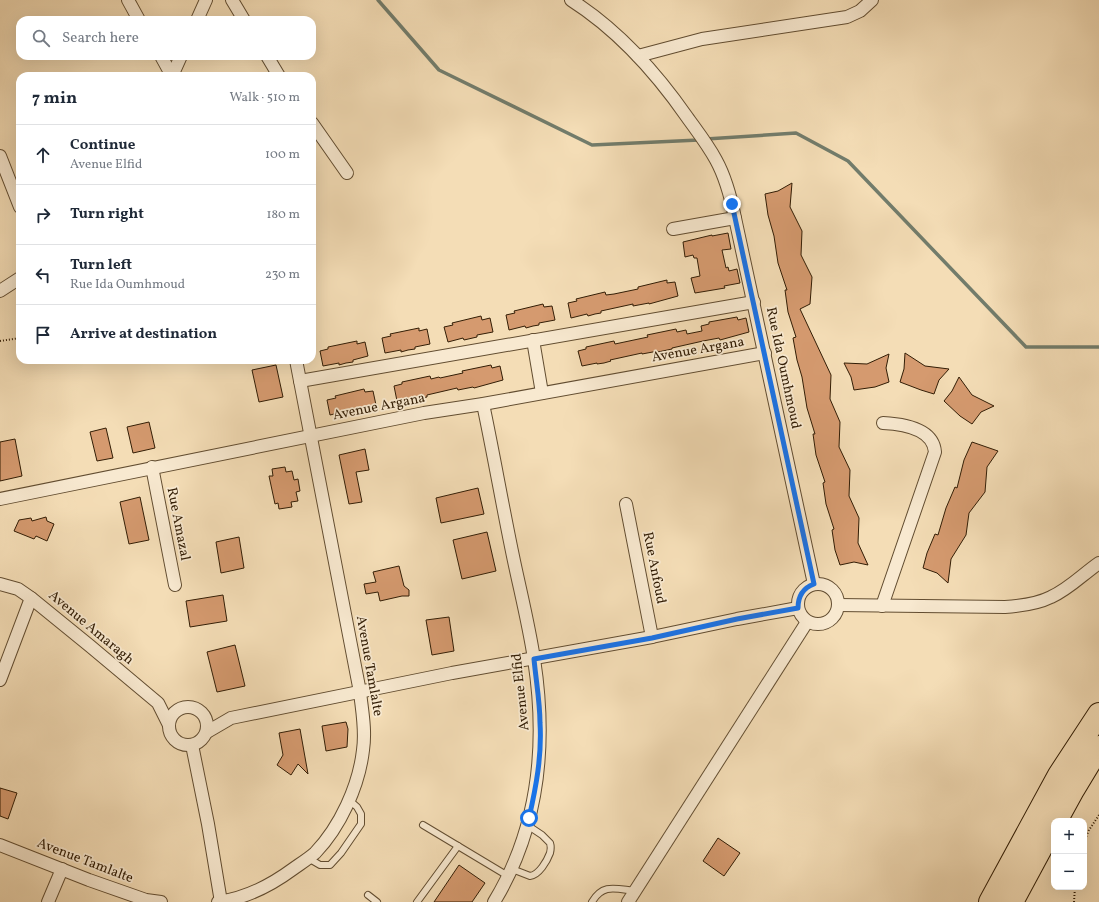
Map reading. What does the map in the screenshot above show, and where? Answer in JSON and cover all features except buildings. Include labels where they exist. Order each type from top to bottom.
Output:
[{"type":"highway","points":[[990,902],[1056,782],[1099,714]]},
{"type":"highway","points":[[1058,818],[1099,747]]},
{"type":"highway","points":[[1012,902],[1051,830]]},
{"type":"street","points":[[128,0],[137,16]]},
{"type":"street","points":[[199,16],[206,0]]},
{"type":"street","points":[[232,0],[242,16]]},
{"type":"street","name":"Rue Ida Oumhmoud","points":[[571,0],[611,29],[638,56],[668,91],[704,140],[716,160],[728,191],[736,218],[814,584]]},
{"type":"street","points":[[638,56],[702,39],[847,17],[860,11],[872,0]]},
{"type":"street","points":[[163,60],[170,72]]},
{"type":"street","points":[[174,72],[179,60]]},
{"type":"street","points":[[269,60],[276,72]]},
{"type":"street","points":[[316,129],[347,173]]},
{"type":"street","points":[[0,156],[16,197]]},
{"type":"street","points":[[673,229],[736,218]]},
{"type":"street","points":[[0,291],[16,281]]},
{"type":"street","points":[[300,381],[754,302]]},
{"type":"street","points":[[533,340],[542,393]]},
{"type":"street","name":"Avenue Argana","points":[[0,498],[424,413],[483,404],[765,353]]},
{"type":"street","name":"Avenue Tamlalte","points":[[220,902],[262,890],[279,880],[314,853],[334,828],[341,816],[356,783],[364,747],[364,726],[360,692],[297,364]]},
{"type":"street","name":"Avenue Elfid","points":[[483,404],[534,659],[540,724],[540,753],[537,782],[527,825],[521,846],[510,873],[494,902]]},
{"type":"street","points":[[882,606],[935,452],[933,442],[924,433],[903,425],[883,423]]},
{"type":"street","name":"Rue Amazal","points":[[152,467],[174,586]]},
{"type":"street","name":"Rue Anfoud","points":[[626,504],[652,638]]},
{"type":"street","points":[[838,605],[1005,607],[1032,604],[1059,593],[1099,562]]},
{"type":"street","name":"Avenue Amaragh","points":[[0,584],[18,589],[31,598],[158,703],[169,725]]},
{"type":"street","points":[[814,584],[822,584],[834,592],[838,605],[837,612],[833,618],[820,625],[807,622],[803,618],[798,608],[800,596],[808,586],[814,584]]},
{"type":"street","points":[[0,680],[31,598]]},
{"type":"street","points":[[207,732],[231,718],[452,673],[652,638],[737,619],[798,608]]},
{"type":"street","points":[[628,902],[807,622]]},
{"type":"street","name":"Avenue Amaragh","points":[[158,703],[181,708]]},
{"type":"street","points":[[203,714],[208,726],[207,732],[201,741],[185,746],[178,743],[173,738],[169,725],[175,712],[181,708],[193,708],[203,714],[231,718]]},
{"type":"street","points":[[192,745],[208,824],[220,902]]},
{"type":"street","name":"Avenue Tamlalte","points":[[0,845],[134,896],[146,900],[161,902]]},
{"type":"street","points":[[48,902],[62,869]]},
{"type":"lane","points":[[308,858],[320,865],[330,865],[341,853],[360,824],[361,814],[357,807],[348,800]]},
{"type":"lane","points":[[423,825],[458,846],[510,873],[533,876],[541,869],[551,852],[550,843],[542,835],[527,825]]},
{"type":"lane","points":[[417,902],[458,846]]},
{"type":"lane","points":[[592,902],[596,894],[606,889],[635,891]]},
{"type":"lane","points":[[368,896],[377,902]]},
{"type":"path","points":[[0,341],[16,339]]},
{"type":"path","points":[[1087,835],[1099,815]]},
{"type":"path","points":[[1074,902],[1075,890]]},
{"type":"waterway","points":[[378,0],[439,70],[592,145],[699,140]]},
{"type":"waterway","points":[[706,139],[796,133],[848,161],[1026,347],[1099,347]]},
{"type":"route","points":[[529,818],[537,782],[540,753],[540,724],[534,659],[652,638],[737,619],[798,608],[798,602],[803,590],[814,584],[732,204]]}]
